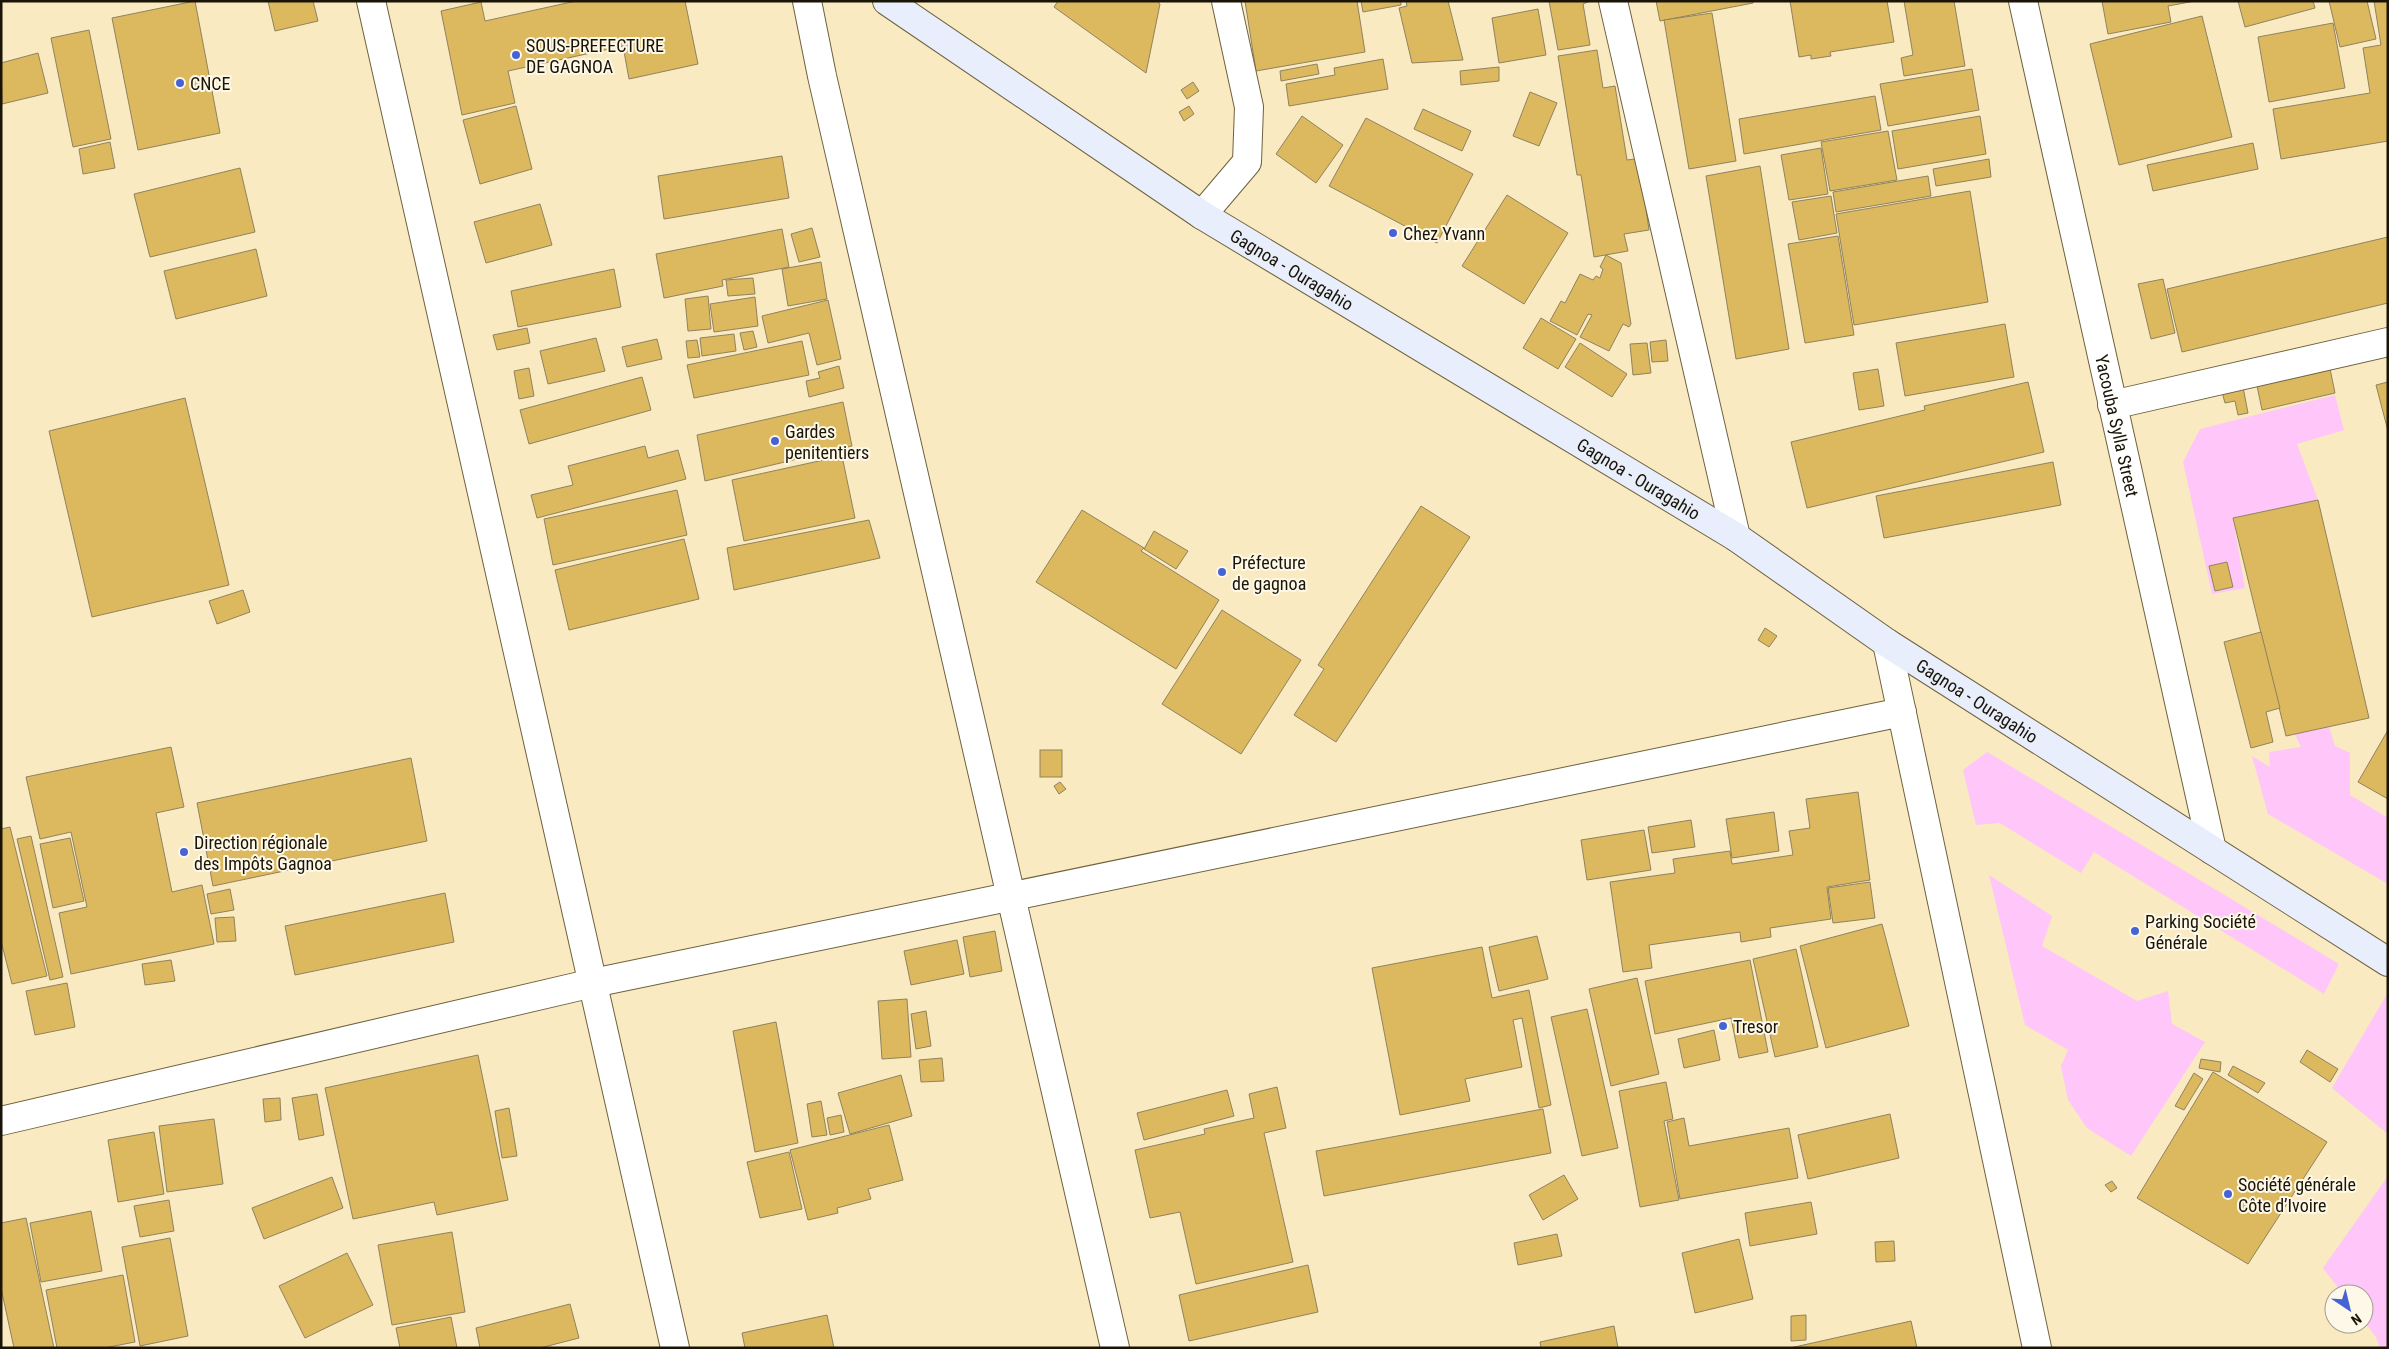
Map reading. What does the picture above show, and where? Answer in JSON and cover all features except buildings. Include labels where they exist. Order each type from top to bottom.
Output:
[{"type":"main road","name":"Gagnoa - Ouragahio","points":[[887,1],[1202,214],[1736,537],[1887,643],[2388,962]]},
{"type":"street","points":[[371,1],[675,1348]]},
{"type":"street","points":[[807,1],[824,86],[1115,1348]]},
{"type":"street","points":[[1202,214],[1247,162],[1249,107],[1226,1]]},
{"type":"street","points":[[1614,1],[1736,537]]},
{"type":"street","name":"Yacouba Sylla Street","points":[[2023,1],[2212,850]]},
{"type":"street","points":[[2112,405],[2388,342]]},
{"type":"street","points":[[1887,643],[2037,1348]]},
{"type":"street","points":[[1,1121],[592,984],[1902,712]]},
{"type":"shaded area","points":[[2335,395],[2344,430],[2297,444],[2318,500],[2233,518],[2245,588],[2212,594],[2183,462],[2200,429]]},
{"type":"shaded area","points":[[2329,727],[2335,746],[2350,753],[2350,795],[2388,818],[2388,884],[2268,814],[2252,756],[2270,767],[2269,752],[2301,747],[2295,734]]},
{"type":"shaded area","points":[[1987,752],[2339,964],[2324,994],[2094,852],[2081,873],[2000,823],[1976,825],[1963,770]]},
{"type":"shaded area","points":[[1989,875],[2052,916],[2042,946],[2137,1001],[2168,991],[2172,1024],[2205,1042],[2131,1156],[2087,1128],[2068,1100],[2061,1066],[2068,1050],[2025,1025]]},
{"type":"shaded area","points":[[2388,995],[2388,1134],[2332,1088]]},
{"type":"shaded area","points":[[2388,1176],[2388,1348],[2380,1348],[2374,1334],[2374,1284],[2335,1284],[2323,1268]]},
{"type":"place","name":"SOUS-PREFECTURE DE GAGNOA","points":[[516,55]]},
{"type":"place","name":"CNCE","points":[[180,83]]},
{"type":"place","name":"Chez Yvann","points":[[1393,233]]},
{"type":"place","name":"Gardes penitentiers","points":[[775,441]]},
{"type":"place","name":"Préfecture de gagnoa","points":[[1222,572]]},
{"type":"place","name":"Direction régionale des Impôts Gagnoa","points":[[184,852]]},
{"type":"place","name":"Parking Société Générale","points":[[2135,931]]},
{"type":"place","name":"Tresor","points":[[1723,1026]]},
{"type":"place","name":"Société générale Côte d’Ivoire","points":[[2228,1194]]}]
